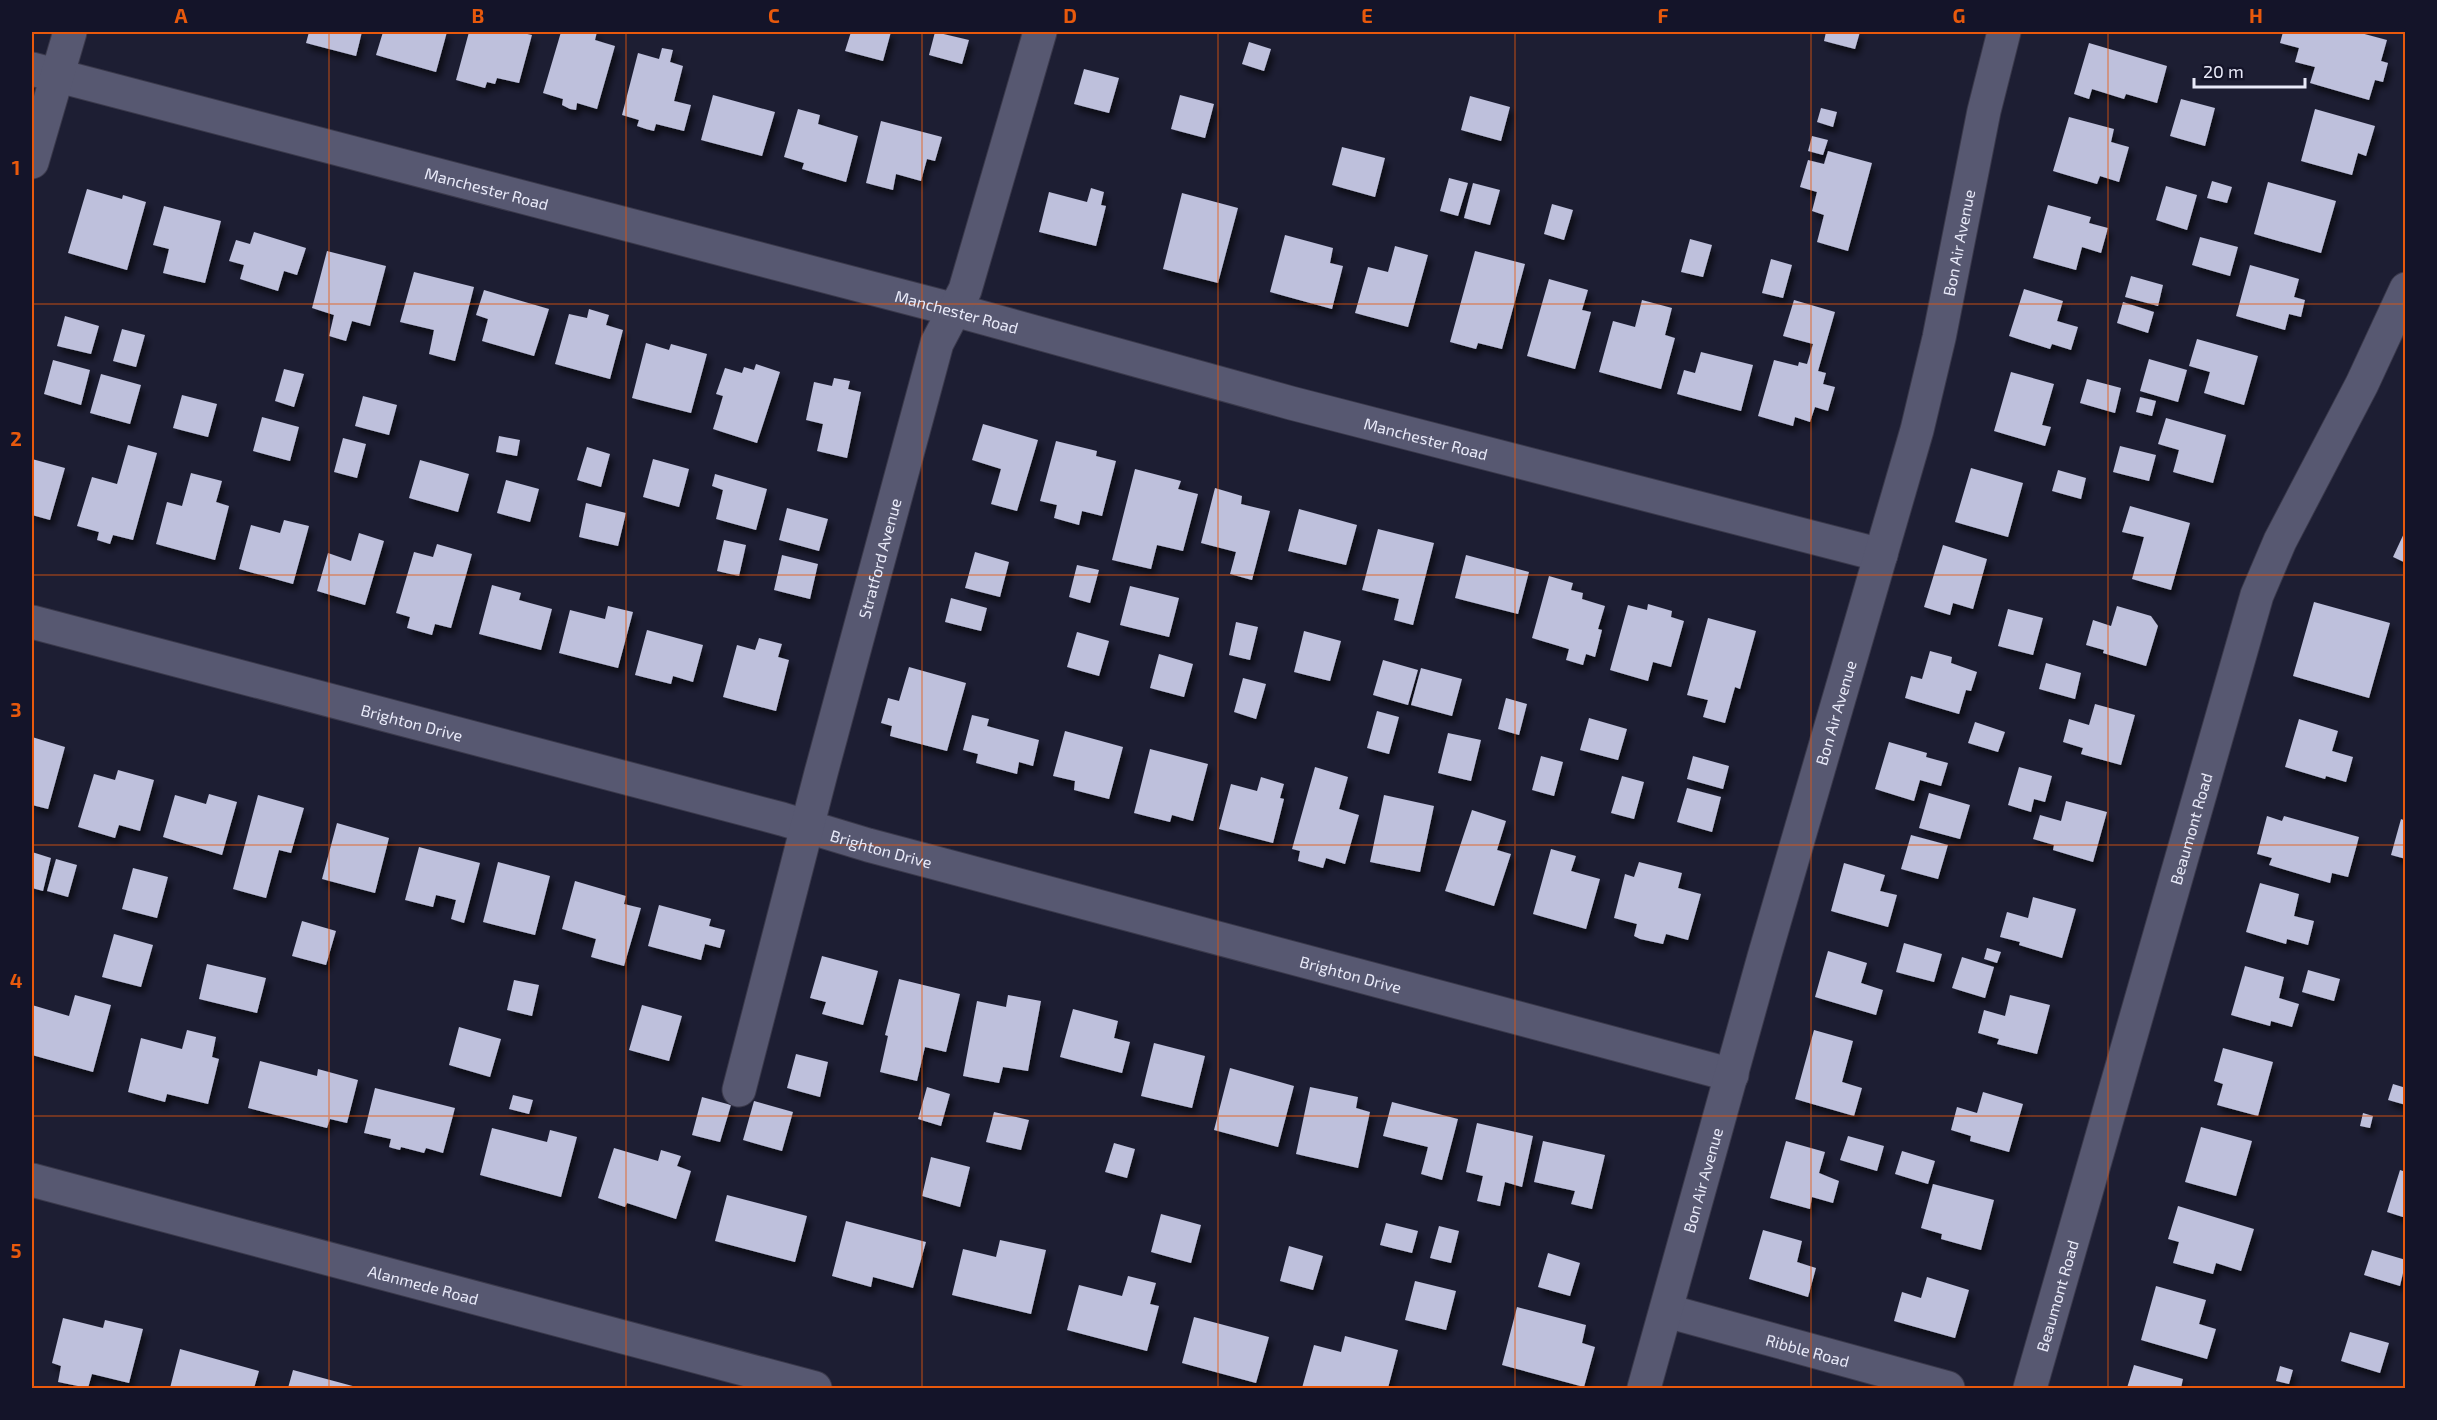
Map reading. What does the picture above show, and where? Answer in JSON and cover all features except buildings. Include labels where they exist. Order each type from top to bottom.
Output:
[{"type":"street","points":[[32,162],[44,73],[70,32]]},
{"type":"street","name":"Stratford Avenue","points":[[739,1090],[937,344],[966,290],[1040,32]]},
{"type":"street","name":"Bon Air Avenue","points":[[1644,1389],[1764,957],[1917,430],[1939,338],[1984,111],[2004,32]]},
{"type":"street","name":"Manchester Road","points":[[44,73],[956,310],[1270,397],[1881,555]]},
{"type":"street","name":"Beaumont Road","points":[[2030,1389],[2257,595],[2280,541],[2361,384],[2406,289]]},
{"type":"street","name":"Brighton Drive","points":[[32,622],[1732,1075]]},
{"type":"street","name":"Alanmede Road","points":[[32,1180],[815,1389]]},
{"type":"street","name":"Ribble Road","points":[[1667,1311],[1948,1389]]}]
